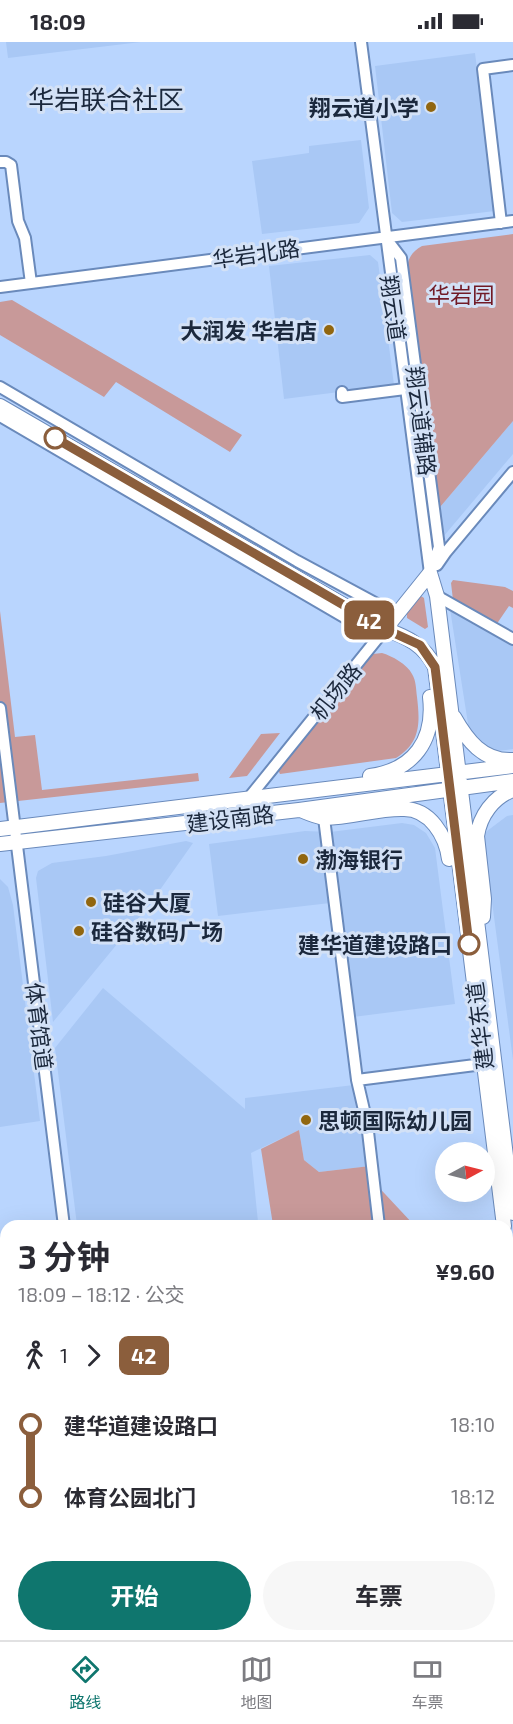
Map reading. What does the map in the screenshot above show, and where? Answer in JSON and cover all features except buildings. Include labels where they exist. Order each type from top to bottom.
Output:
[{"type":"main road","points":[[0,397],[390,629]]},
{"type":"main road","points":[[0,406],[420,645],[435,667],[452,774]]},
{"type":"main road","points":[[390,629],[401,607],[430,573]]},
{"type":"main road","points":[[430,573],[437,596],[450,710],[452,774]]},
{"type":"main road","points":[[419,587],[437,596]]},
{"type":"main road","points":[[300,793],[341,780],[385,774],[406,763],[418,752],[425,739],[431,706],[427,669],[420,645]]},
{"type":"main road","points":[[450,710],[466,738],[475,747],[494,758],[513,760]]},
{"type":"main road","name":"建设南路","points":[[0,829],[513,766]]},
{"type":"main road","name":"建华东道","points":[[452,774],[513,1213]]},
{"type":"main road","name":"建设南路","points":[[0,844],[299,810],[513,781]]},
{"type":"main road","points":[[475,944],[484,899],[477,836],[478,826],[495,801],[513,790]]},
{"type":"main road","points":[[299,810],[324,818],[404,809],[426,817],[443,835],[447,845],[457,914],[475,944]]},
{"type":"main road","name":"建华东道","points":[[475,944],[483,1064],[503,1220]]},
{"type":"street","name":"翔云道","points":[[361,42],[430,573]]},
{"type":"street","points":[[501,223],[483,69],[513,65]]},
{"type":"street","points":[[0,162],[11,165],[18,221],[25,238],[31,283]]},
{"type":"street","name":"华岩北路","points":[[0,287],[513,221]]},
{"type":"street","name":"翔云道辅路","points":[[385,237],[401,258],[439,546],[430,573]]},
{"type":"street","points":[[0,387],[297,561],[386,609],[390,629],[368,631],[0,416]]},
{"type":"street","points":[[342,392],[342,397],[405,389]]},
{"type":"street","points":[[430,573],[511,478]]},
{"type":"street","points":[[437,596],[513,639]]},
{"type":"street","name":"机场路","points":[[248,799],[390,629]]},
{"type":"street","name":"体育馆道","points":[[0,708],[63,1220]]},
{"type":"street","points":[[324,818],[357,1080],[367,1123],[378,1220]]},
{"type":"street","points":[[357,1080],[483,1064]]},
{"type":"shaded area","points":[[6,42],[141,42],[8,58]]},
{"type":"shaded area","points":[[475,53],[495,211],[402,222],[392,213],[375,66]]},
{"type":"shaded area","points":[[361,140],[369,208],[359,223],[262,234],[252,161],[309,153],[309,146]]},
{"type":"shaded area","name":"大润发 华岩店","points":[[370,255],[378,262],[394,385],[284,399],[269,266]]},
{"type":"shaded area","points":[[513,421],[513,454],[443,537],[435,513]]},
{"type":"shaded area","points":[[450,609],[513,644],[513,749],[498,751],[488,749],[476,742],[469,730]]},
{"type":"shaded area","points":[[513,815],[513,1060],[483,834],[507,816]]},
{"type":"shaded area","points":[[402,823],[414,825],[426,833],[435,848],[455,1004],[353,1017],[339,902],[218,916],[209,844],[305,831],[330,832]]},
{"type":"shaded area","points":[[186,841],[193,843],[150,904],[53,1022],[36,878],[38,871],[52,863],[106,856]]},
{"type":"shaded area","points":[[0,879],[8,887],[13,905],[40,1121],[0,1127]]},
{"type":"shaded area","points":[[103,988],[245,1109],[245,1098],[362,1084],[370,1166],[319,1172],[304,1160],[299,1130],[251,1153],[258,1220],[76,1220],[55,1048]]},
{"type":"green space","name":"华岩园","points":[[513,234],[513,421],[435,513],[407,274],[409,261],[412,254],[422,246]]},
{"type":"green space","points":[[12,300],[242,435],[230,452],[116,382],[104,397],[0,335],[0,302]]},
{"type":"green space","points":[[453,580],[505,587],[513,591],[513,608],[509,606],[496,625],[453,600],[451,583]]},
{"type":"green space","points":[[421,596],[424,598],[428,627],[425,629],[407,618],[407,613]]},
{"type":"green space","points":[[0,611],[15,737],[35,735],[42,790],[198,773],[199,781],[0,803]]},
{"type":"green space","points":[[382,653],[395,658],[410,670],[416,685],[418,723],[410,746],[396,758],[280,774],[278,770],[373,654]]},
{"type":"green space","points":[[280,733],[247,776],[229,778],[261,734]]},
{"type":"green space","points":[[299,1130],[304,1160],[319,1172],[370,1166],[371,1179],[409,1220],[272,1220],[261,1149]]},
{"type":"bus line","name":"42","points":[[55,438],[385,629],[420,645],[435,667],[448,790],[469,944]]},
{"type":"place","name":"翔云道小学","points":[[431,107]]},
{"type":"place","name":"大润发 华岩店","points":[[329,330]]},
{"type":"place","name":"渤海银行","points":[[303,859]]},
{"type":"place","name":"硅谷大厦","points":[[91,902]]},
{"type":"place","name":"硅谷数码广场","points":[[79,931]]},
{"type":"place","name":"建华道建设路口","points":[[469,944]]},
{"type":"place","name":"思顿国际幼儿园","points":[[306,1120]]},
{"type":"district","name":"华岩联合社区","points":[[106,98]]}]
